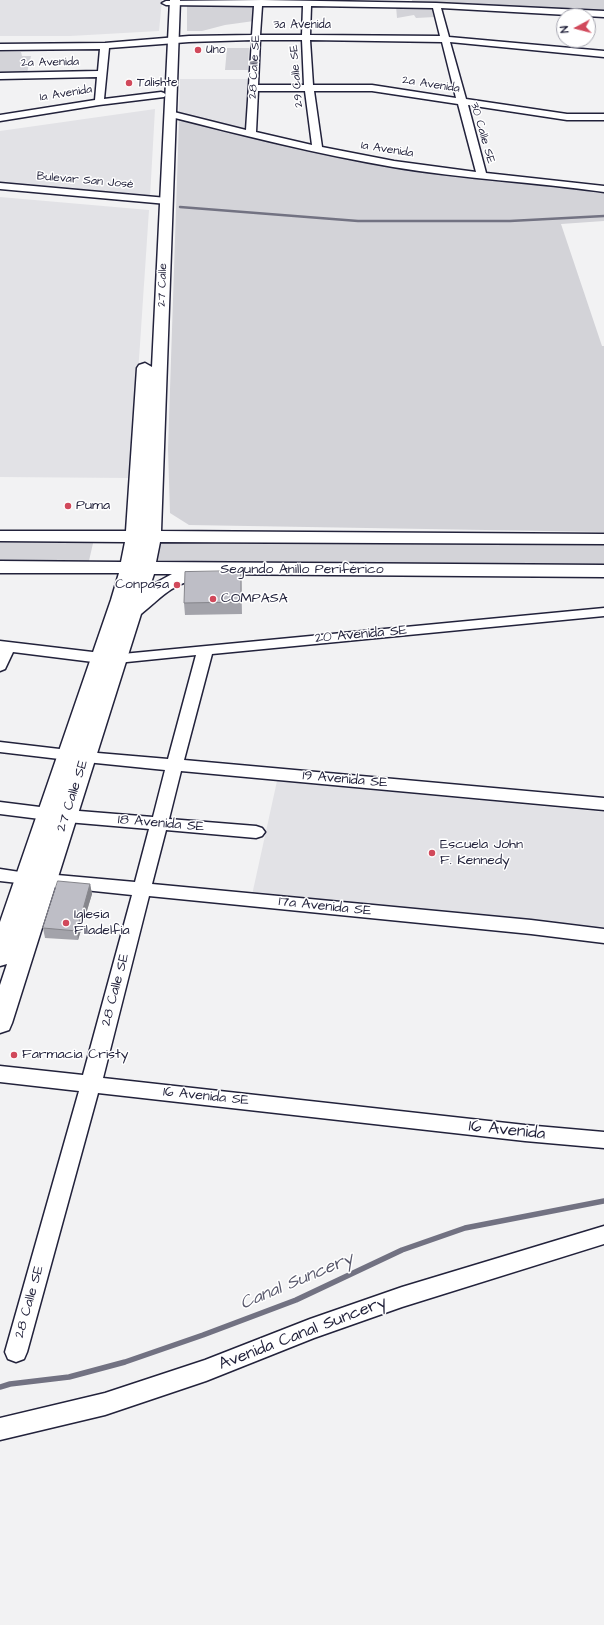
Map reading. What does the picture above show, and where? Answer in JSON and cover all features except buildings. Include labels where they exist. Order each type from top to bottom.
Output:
[{"type":"main road","name":"27 Calle","points":[[138,569],[143,537],[154,507],[161,205],[161,95],[168,40],[170,2]]},
{"type":"main road","name":"27 Calle","points":[[151,271],[161,205],[170,114],[168,40]]},
{"type":"main road","name":"27 Calle","points":[[143,537],[138,512],[146,357]]},
{"type":"main road","points":[[154,507],[165,519],[174,525],[187,529],[287,534],[315,538]]},
{"type":"main road","points":[[61,536],[100,532],[128,521],[138,512]]},
{"type":"main road","points":[[0,536],[604,539]]},
{"type":"main road","name":"Segundo Anillo Periférico","points":[[0,568],[604,572]]},
{"type":"main road","points":[[72,568],[96,575],[106,580],[113,585],[127,606],[174,578],[222,570]]},
{"type":"main road","name":"27 Calle SE","points":[[0,1023],[36,879],[138,569]]},
{"type":"main road","name":"27 Calle SE","points":[[0,957],[36,879]]},
{"type":"street","points":[[170,2],[307,2],[436,5],[604,14]]},
{"type":"street","name":"28 Calle SE","points":[[251,134],[257,37],[257,2]]},
{"type":"street","name":"29 Calle SE","points":[[307,2],[306,38],[309,88],[318,150]]},
{"type":"street","name":"30 Calle SE","points":[[436,5],[444,40],[482,175]]},
{"type":"street","name":"3a Avenida","points":[[0,47],[105,46],[168,40],[257,37],[444,40],[604,54]]},
{"type":"street","points":[[99,102],[105,46]]},
{"type":"street","name":"2a Avenida","points":[[0,76],[101,74]]},
{"type":"street","name":"2a Avenida","points":[[253,88],[372,88],[566,117],[604,117]]},
{"type":"street","name":"1a Avenida","points":[[0,118],[99,102],[161,95]]},
{"type":"street","name":"1a Avenida","points":[[170,114],[318,150],[425,169],[604,189]]},
{"type":"street","name":"Bulevar San José","points":[[0,186],[161,205]]},
{"type":"street","name":"Bulevar San José","points":[[0,195],[135,207],[161,205]]},
{"type":"street","name":"20 Avenida SE","points":[[4,646],[109,658],[604,612]]},
{"type":"street","points":[[0,666],[4,646]]},
{"type":"street","name":"28 Calle SE","points":[[16,1352],[91,1084],[205,650]]},
{"type":"street","name":"19 Avenida SE","points":[[0,747],[77,756],[604,804]]},
{"type":"street","name":"18 Avenida SE","points":[[0,808],[57,815],[256,832]]},
{"type":"street","name":"17a Avenida SE","points":[[0,875],[531,927],[604,936]]},
{"type":"street","name":"16 Avenida SE","points":[[0,1074],[411,1120]]},
{"type":"street","name":"16 Avenida","points":[[411,1120],[604,1140]]},
{"type":"street","name":"Avenida Canal Suncery","points":[[0,1429],[105,1404],[206,1370],[310,1329],[402,1297],[604,1235]]},
{"type":"shaded area","points":[[0,0],[162,0],[159,31],[70,36],[0,36]]},
{"type":"shaded area","points":[[412,0],[604,0],[604,12],[596,12],[596,8],[556,8],[556,10],[412,2]]},
{"type":"shaded area","points":[[187,6],[254,6],[254,21],[225,25],[202,31],[187,31]]},
{"type":"shaded area","points":[[396,6],[433,7],[435,17],[416,18],[414,15],[397,18]]},
{"type":"shaded area","points":[[227,48],[249,48],[248,70],[225,70]]},
{"type":"shaded area","points":[[0,52],[21,52],[22,56],[31,56],[27,73],[0,73]]},
{"type":"shaded area","points":[[180,79],[248,79],[245,130],[179,112]]},
{"type":"shaded area","points":[[155,109],[150,197],[0,183],[0,131]]},
{"type":"shaded area","points":[[179,119],[297,148],[357,160],[417,170],[604,192],[604,221],[561,224],[602,346],[604,346],[604,532],[189,525],[170,513],[168,449]]},
{"type":"shaded area","points":[[0,197],[149,210],[131,478],[0,477]]},
{"type":"shaded area","points":[[153,538],[604,543],[604,570],[148,568]]},
{"type":"shaded area","points":[[0,539],[94,539],[88,565],[0,565]]},
{"type":"shaded area","name":"Escuela John F. Kennedy","points":[[277,781],[604,812],[604,929],[252,895]]},
{"type":"waterway","points":[[180,207],[358,221],[510,221],[604,216]]},
{"type":"waterway","name":"Canal Suncery","points":[[0,1387],[10,1384],[69,1377],[125,1362],[203,1335],[296,1300],[402,1250],[465,1228],[604,1201]]},
{"type":"place","name":"Uno","points":[[198,50]]},
{"type":"place","name":"Talishte","points":[[129,83]]},
{"type":"place","name":"Puma","points":[[68,506]]},
{"type":"place","name":"Conpasa","points":[[177,585]]},
{"type":"place","name":"COMPASA","points":[[213,599]]},
{"type":"place","name":"Escuela John F. Kennedy","points":[[432,853]]},
{"type":"place","name":"Iglesia Filadelfia","points":[[66,923]]},
{"type":"place","name":"Farmacia Cristy","points":[[14,1055]]}]
